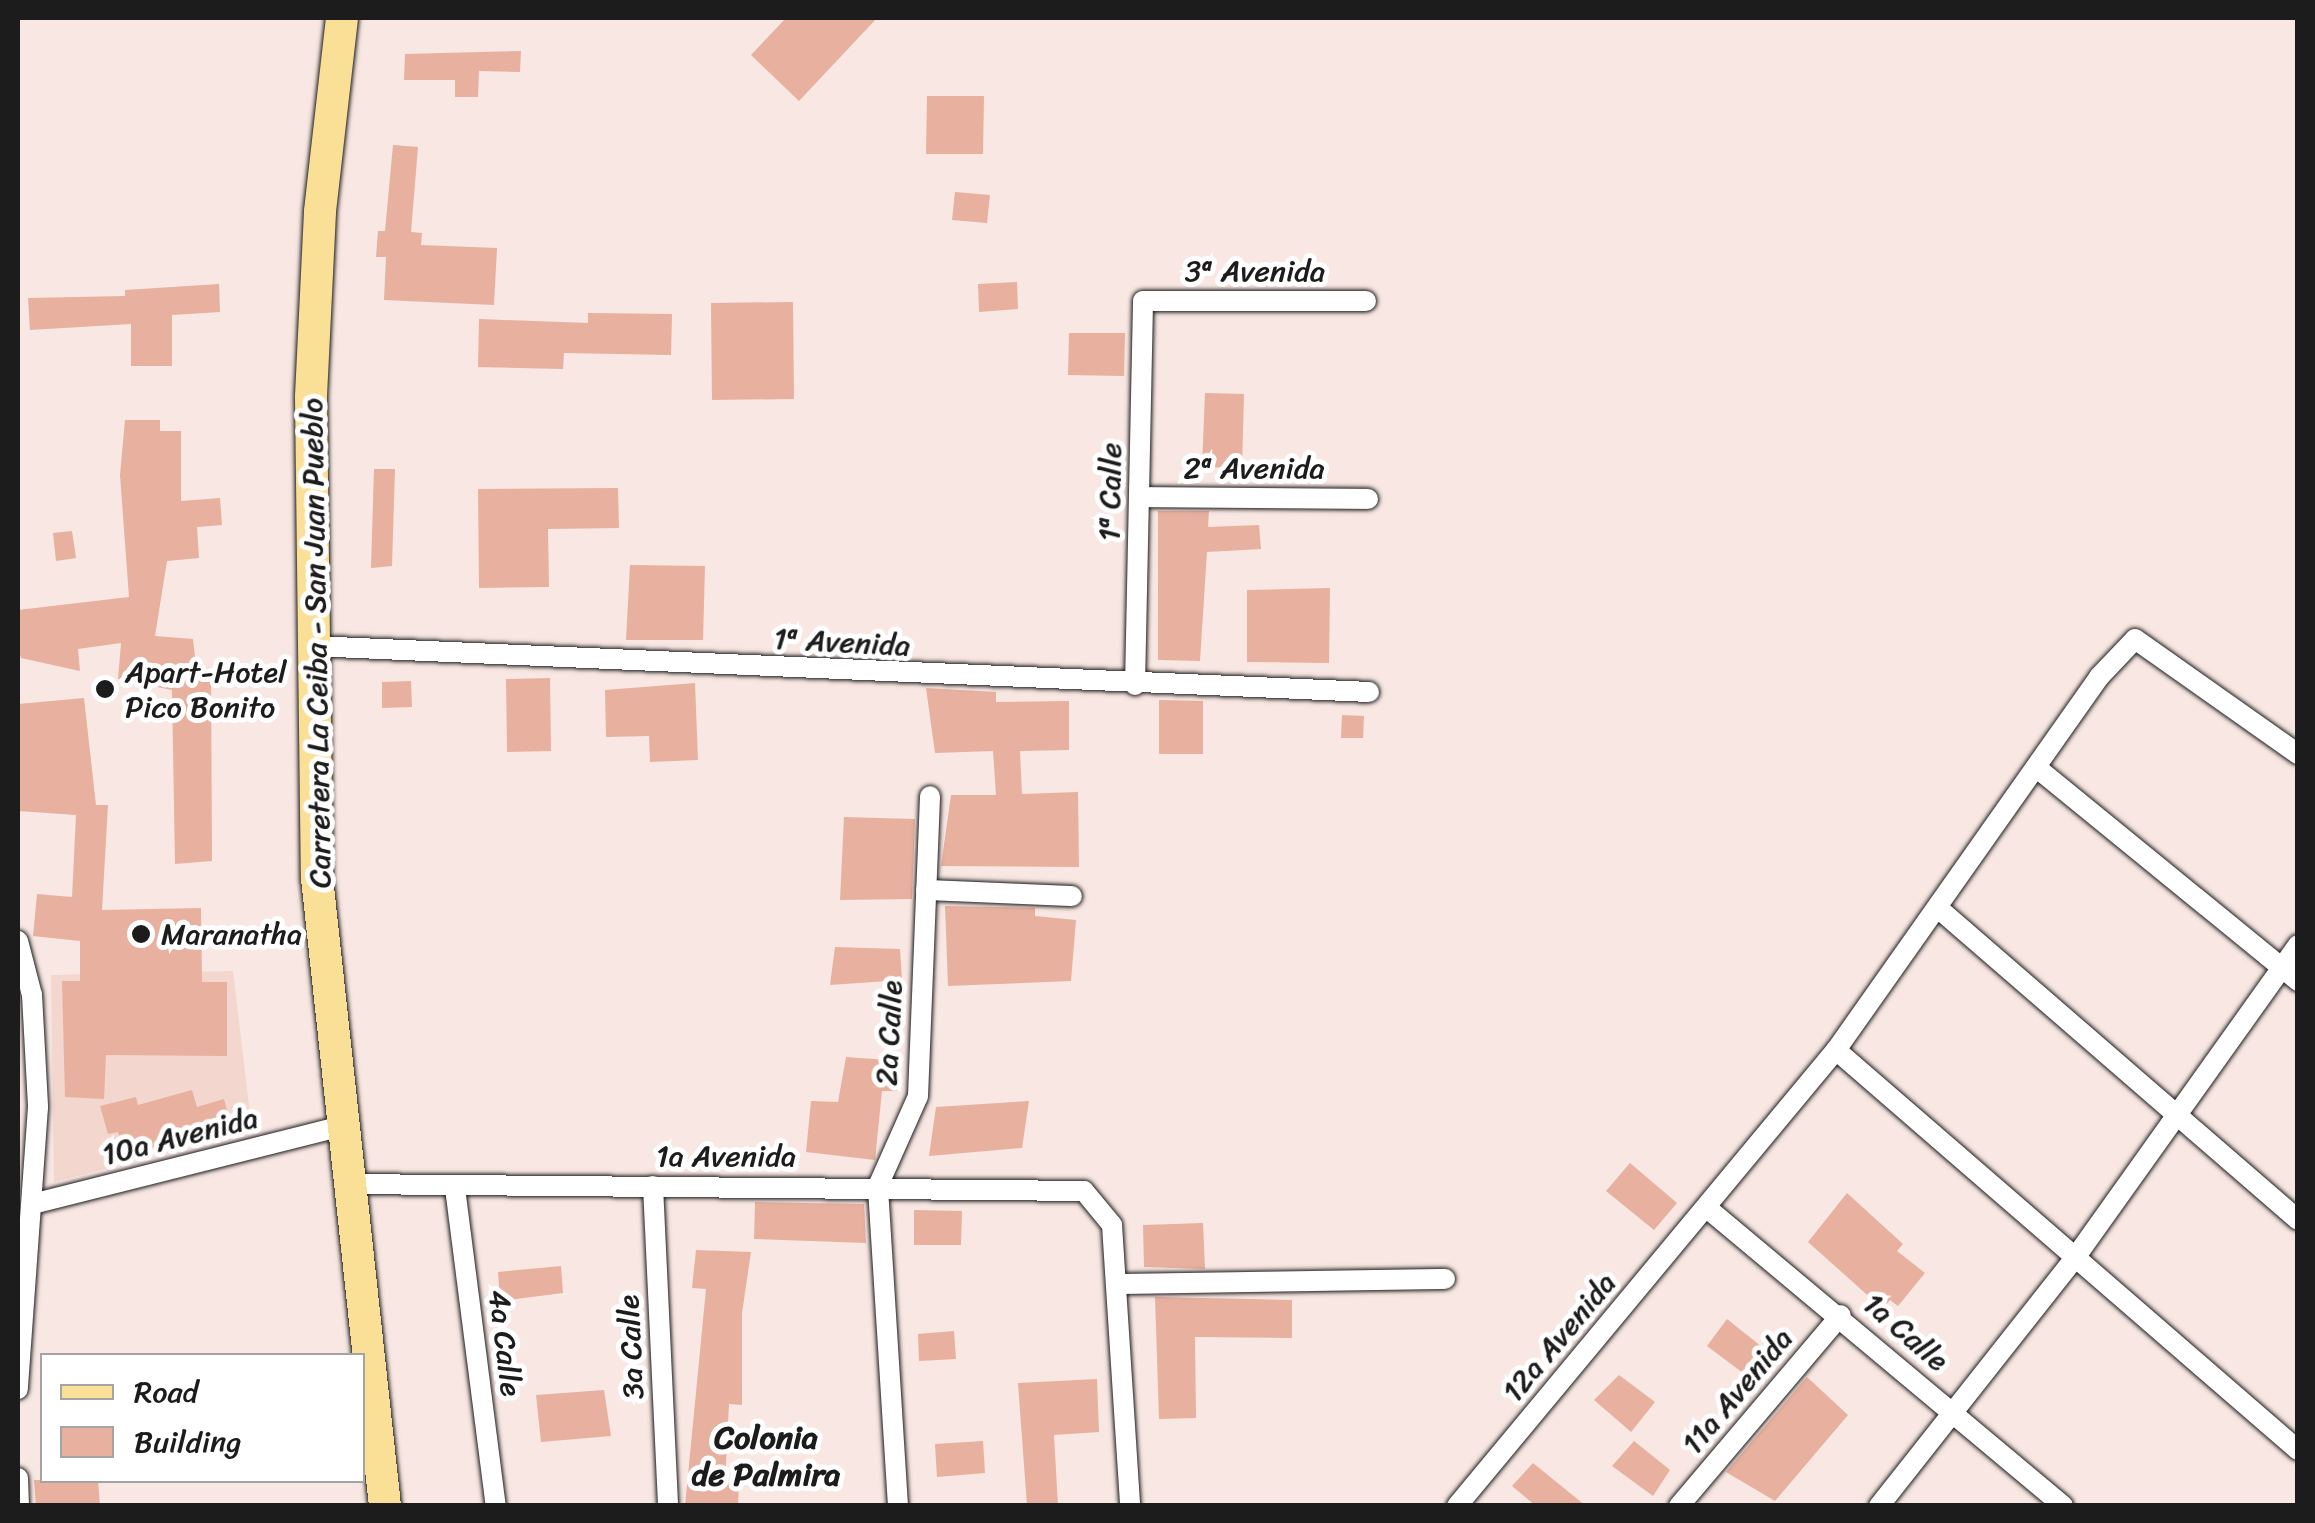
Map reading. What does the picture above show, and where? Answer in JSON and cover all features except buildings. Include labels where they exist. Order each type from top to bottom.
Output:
[{"type":"main road","name":"Carretera La Ceiba - San Juan Pueblo","points":[[342,18],[319,231],[311,398],[318,878],[339,1127],[385,1506]]},
{"type":"street","name":"3ª Avenida","points":[[1144,300],[1366,301]]},
{"type":"street","name":"1ª Calle","points":[[1134,685],[1144,300]]},
{"type":"street","name":"2ª Avenida","points":[[1140,497],[1368,499]]},
{"type":"street","name":"12a Avenida","points":[[1456,1506],[1836,1050],[2099,676],[2134,639],[2298,754]]},
{"type":"street","name":"1ª Avenida","points":[[312,646],[1134,685],[1369,692]]},
{"type":"street","points":[[2037,768],[2298,982]]},
{"type":"street","name":"2a Calle","points":[[898,1506],[878,1186],[918,1096],[930,796]]},
{"type":"street","points":[[926,890],[1072,896]]},
{"type":"street","points":[[1938,908],[2298,1220]]},
{"type":"street","points":[[18,941],[32,995],[36,1204],[18,1389]]},
{"type":"street","points":[[1879,1506],[2077,1255],[2298,945]]},
{"type":"street","points":[[1836,1050],[2298,1450]]},
{"type":"street","name":"10a Avenida","points":[[36,1204],[339,1127]]},
{"type":"street","name":"1a Avenida","points":[[347,1184],[455,1188],[878,1186],[1084,1191],[1100,1204],[1112,1225],[1116,1284]]},
{"type":"street","name":"3a Calle","points":[[653,1186],[668,1506]]},
{"type":"street","name":"4a Calle","points":[[455,1188],[496,1506]]},
{"type":"street","name":"1a Calle","points":[[1708,1208],[1842,1315],[2062,1506]]},
{"type":"street","points":[[1130,1506],[1116,1284],[1445,1280]]},
{"type":"street","name":"11a Avenida","points":[[1679,1506],[1842,1315]]},
{"type":"street","points":[[18,1478],[19,1506]]},
{"type":"shaded area","points":[[233,971],[252,1131],[54,1182],[51,975]]},
{"type":"place","name":"Apart-Hotel Pico Bonito","points":[[105,689]]},
{"type":"place","name":"Maranatha","points":[[141,934]]},
{"type":"district","name":"Colonia de Palmira","points":[[766,1458]]}]
